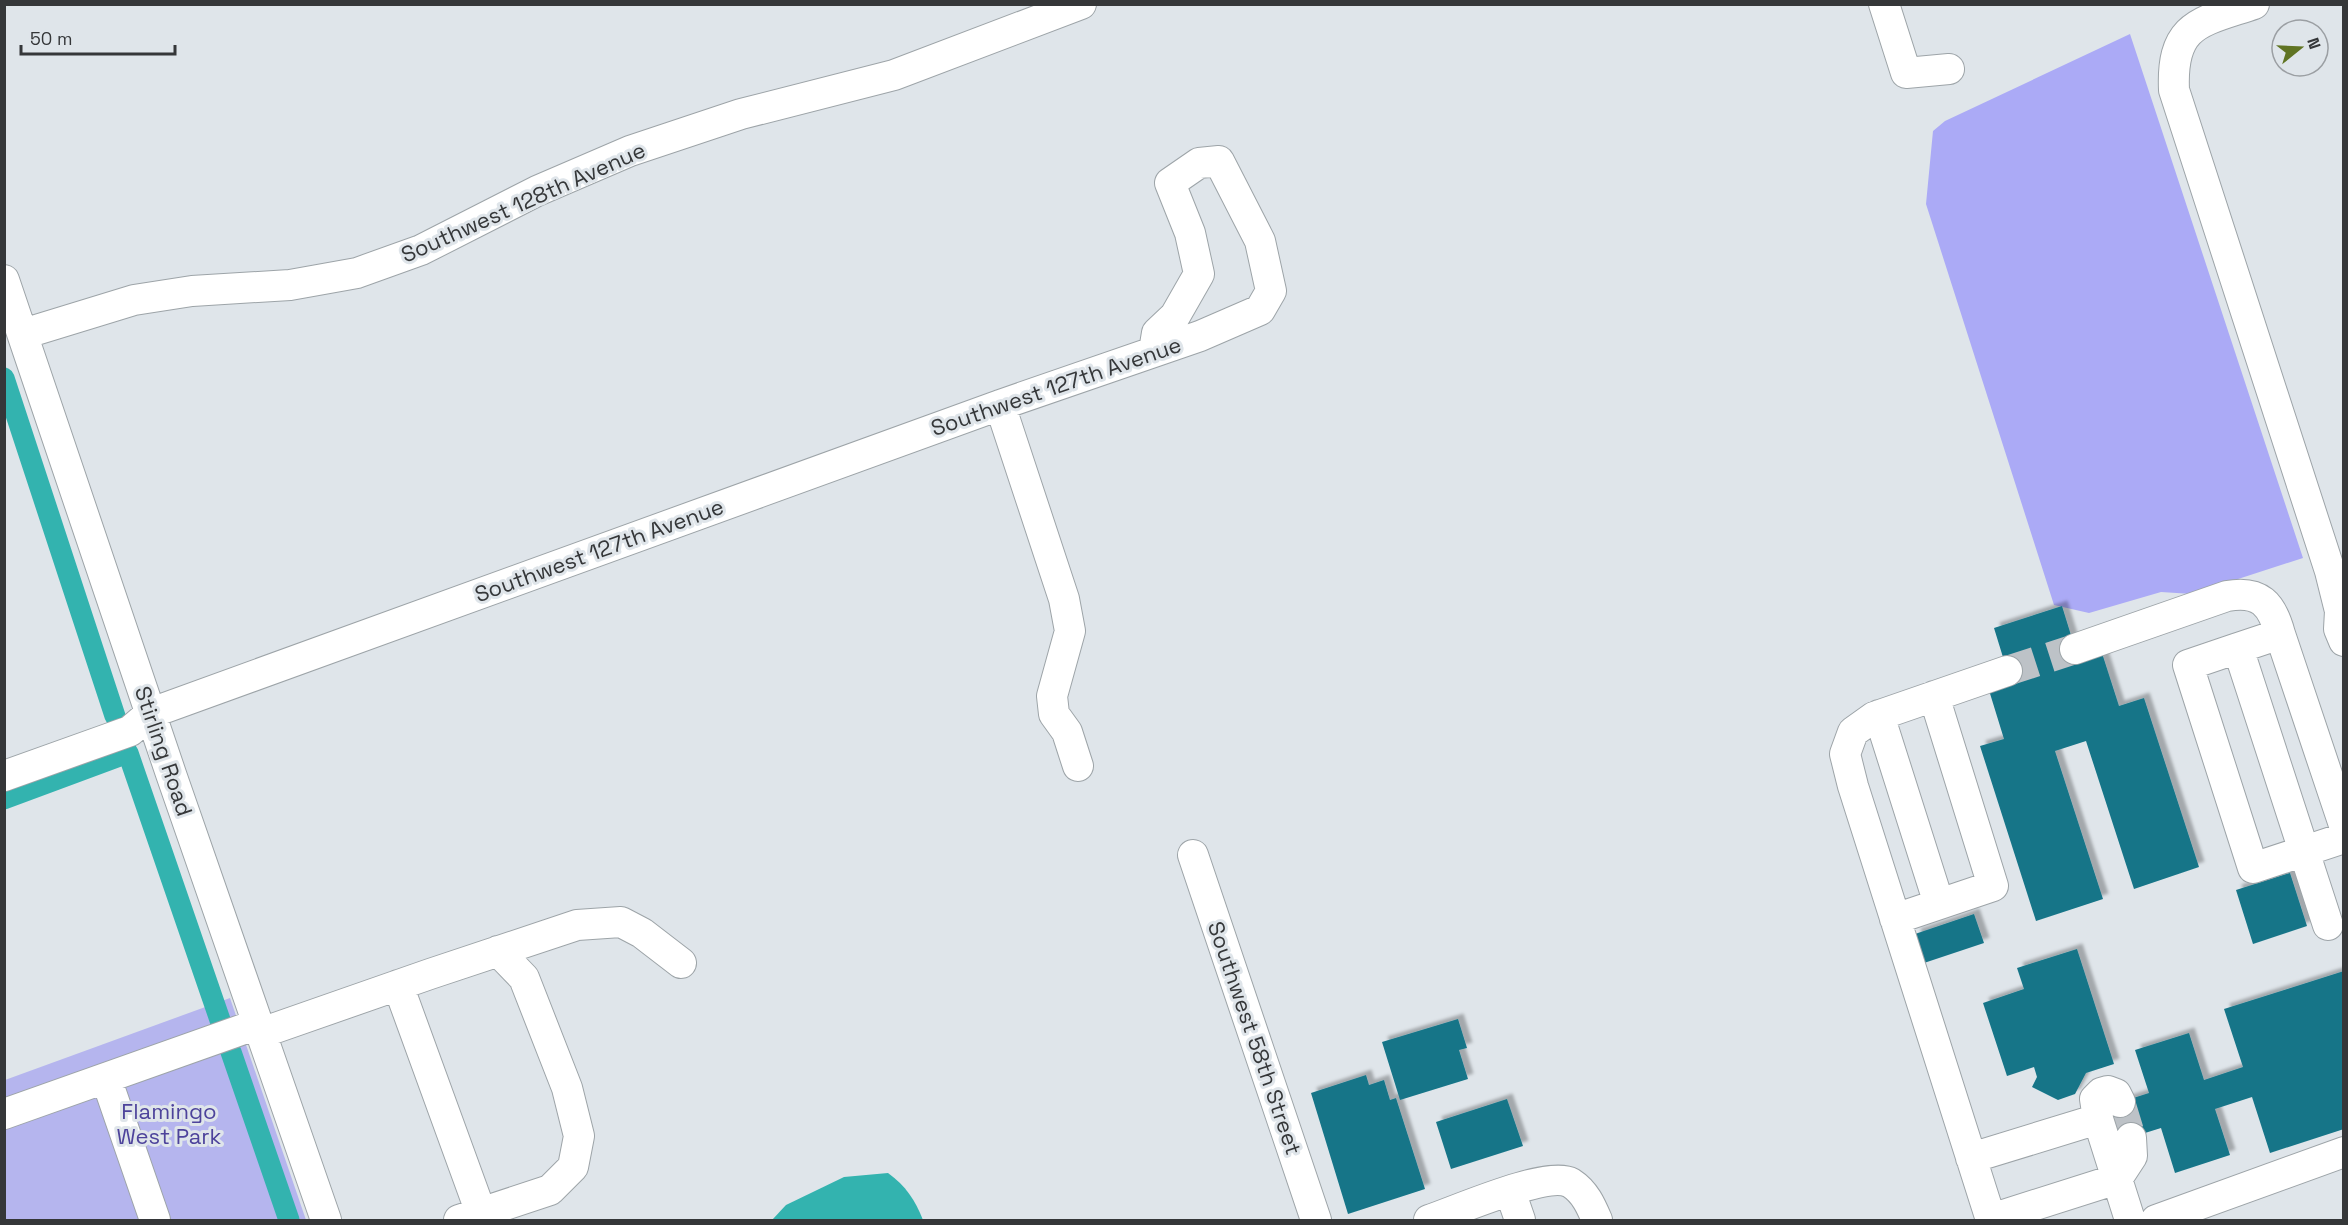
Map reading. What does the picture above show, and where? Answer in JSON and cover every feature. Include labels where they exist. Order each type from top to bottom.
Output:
[{"type":"street","name":"Southwest 128th Avenue","points":[[23,334],[134,300],[192,291],[290,285],[357,273],[421,250],[537,191],[630,151],[741,114],[894,75],[1081,4]]},
{"type":"street","points":[[1884,4],[1906,73],[1949,69]]},
{"type":"street","points":[[2254,4],[2193,26],[2184,36],[2177,53],[2173,73],[2174,90],[2330,570],[2340,611],[2339,629],[2343,641]]},
{"type":"street","name":"Southwest 127th Avenue","points":[[4,776],[130,731],[151,712],[1000,405],[1200,336],[1260,310],[1271,291],[1260,241],[1219,161],[1199,163],[1170,183],[1190,233],[1199,274],[1175,316],[1157,333],[1154,351]]},
{"type":"street","name":"Stirling Road","points":[[4,280],[326,1221]]},
{"type":"street","points":[[1000,405],[1064,599],[1070,631],[1052,696],[1054,714],[1066,732],[1078,766]]},
{"type":"street","points":[[2075,648],[2227,596],[2241,594],[2259,598],[2272,612],[2343,825]]},
{"type":"street","points":[[2280,634],[2176,669],[2253,868],[2343,838]]},
{"type":"street","points":[[2238,648],[2328,925]]},
{"type":"street","points":[[2007,671],[1879,715],[1853,732],[1845,754],[1852,786],[1991,1220],[2117,1179],[2132,1156],[2131,1138]]},
{"type":"street","points":[[1895,919],[1993,886],[1934,696]]},
{"type":"street","points":[[1879,715],[1940,904]]},
{"type":"street","name":"Southwest 58th Street","points":[[1193,855],[1316,1221]]},
{"type":"street","points":[[4,1114],[106,1078],[577,925],[621,922],[642,933],[681,963]]},
{"type":"street","points":[[398,985],[470,1217],[550,1191],[573,1167],[579,1136],[567,1088],[524,978],[498,951]]},
{"type":"street","points":[[106,1078],[155,1221]]},
{"type":"street","points":[[1971,1158],[2109,1110],[2117,1179],[2130,1221]]},
{"type":"street","points":[[2156,1221],[2343,1152]]},
{"type":"street","points":[[1444,1218],[1510,1191],[1549,1181],[1569,1182],[1580,1190],[1589,1201],[1597,1221]]},
{"type":"street","points":[[1510,1191],[1520,1221]]},
{"type":"green space","name":"Flamingo West Park","points":[[230,998],[306,1220],[5,1220],[5,1080]]},
{"type":"shaded area","points":[[2130,34],[2303,558],[2192,594],[2161,592],[2089,613],[2054,605],[1926,204],[1933,131],[1945,121]]},
{"type":"shaded area","points":[[888,1173],[909,1194],[923,1220],[772,1220],[786,1205],[844,1177]]},
{"type":"building","points":[[2062,606],[2078,658],[2101,650],[2119,706],[2144,698],[2199,867],[2134,889],[2086,741],[2055,751],[2103,899],[2036,921],[1980,746],[2004,739],[1988,687],[2010,680],[1994,628]]},
{"type":"building","points":[[2290,873],[2307,926],[2253,944],[2236,890]]},
{"type":"building","points":[[1974,914],[1984,943],[1924,963],[1915,934]]},
{"type":"building","points":[[2077,949],[2114,1064],[2086,1073],[2075,1094],[2058,1100],[2032,1087],[2037,1077],[2034,1067],[2007,1076],[1983,1003],[2024,989],[2017,968]]},
{"type":"building","points":[[2344,971],[2344,1129],[2270,1153],[2252,1097],[2215,1109],[2230,1155],[2175,1173],[2161,1128],[2116,1142],[2105,1107],[2149,1093],[2135,1050],[2189,1033],[2204,1080],[2243,1067],[2224,1009]]},
{"type":"building","points":[[1458,1019],[1467,1048],[1459,1050],[1468,1079],[1400,1100],[1382,1042]]},
{"type":"building","points":[[1366,1075],[1369,1085],[1384,1080],[1390,1100],[1396,1098],[1425,1189],[1348,1214],[1311,1093]]},
{"type":"building","points":[[1507,1099],[1523,1146],[1451,1169],[1436,1122]]},
{"type":"waterway","points":[[4,378],[115,716]]},
{"type":"waterway","points":[[4,799],[128,753],[220,1020]]},
{"type":"waterway","points":[[231,1052],[289,1220]]},
{"type":"tunnel","points":[[2007,671],[2075,649]]},
{"type":"tunnel","points":[[2120,1102],[2131,1138]]}]
